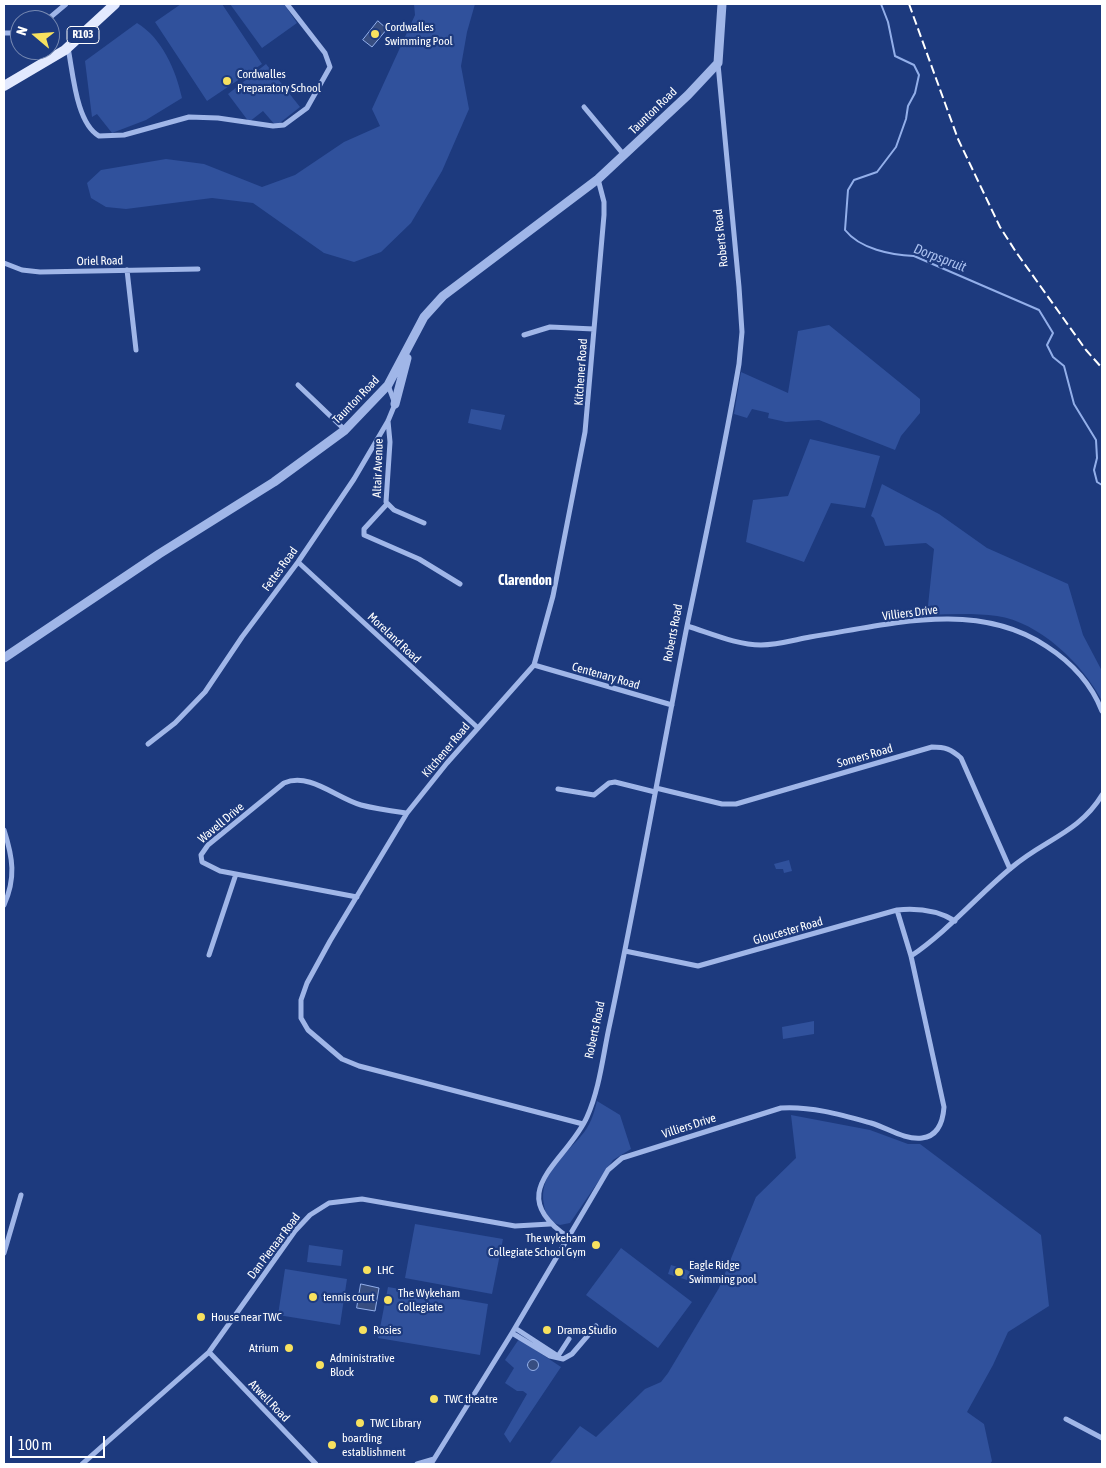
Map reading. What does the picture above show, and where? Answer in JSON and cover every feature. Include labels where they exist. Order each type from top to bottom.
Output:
[{"type":"main road","name":"R103","points":[[5,84],[68,48],[114,4]]},
{"type":"street","points":[[68,48],[80,108],[88,126],[99,136],[124,135],[189,117],[218,118],[273,126],[284,125],[307,108],[330,67],[325,53],[287,4]]},
{"type":"street","name":"Roberts Road","points":[[568,1237],[550,1224],[542,1213],[539,1197],[542,1181],[583,1124],[595,1093],[625,951],[739,364],[742,332],[718,63],[722,4]]},
{"type":"street","name":"Taunton Road","points":[[4,658],[209,522],[274,482],[345,430],[388,385],[424,318],[443,296],[598,178],[718,63]]},
{"type":"street","points":[[584,108],[624,155]]},
{"type":"street","name":"Kitchener Road","points":[[583,1124],[359,1066],[342,1059],[308,1030],[301,1018],[300,1008],[307,983],[407,813],[534,665],[553,596],[585,432],[604,215],[604,202],[598,178]]},
{"type":"street","name":"Oriel Road","points":[[4,263],[22,270],[40,272],[198,269]]},
{"type":"street","points":[[127,270],[136,350]]},
{"type":"street","points":[[524,335],[550,327],[594,329]]},
{"type":"street","points":[[395,404],[408,350]]},
{"type":"street","points":[[388,385],[395,404]]},
{"type":"street","points":[[298,386],[345,430]]},
{"type":"street","name":"Fettes Road","points":[[148,744],[175,723],[205,692],[242,637],[298,562],[354,478],[388,420],[395,404]]},
{"type":"street","name":"Altair Avenue","points":[[388,420],[390,442],[387,504],[394,510],[424,523]]},
{"type":"street","points":[[387,504],[364,529],[364,535],[419,559],[460,584]]},
{"type":"street","name":"Moreland Road","points":[[298,562],[478,728]]},
{"type":"street","name":"Villiers Drive","points":[[687,626],[760,645],[942,618],[976,620],[1006,626],[1036,639],[1064,657],[1086,682],[1102,711]]},
{"type":"street","name":"Centenary Road","points":[[534,665],[672,705]]},
{"type":"street","name":"Somers Road","points":[[558,789],[594,795],[609,783],[615,782],[722,804],[736,804],[932,747],[944,747],[953,751],[961,758],[1010,869]]},
{"type":"street","name":"Wavell Drive","points":[[357,897],[236,874],[206,866],[201,858],[203,849],[284,784],[294,779],[306,781],[359,804],[407,813]]},
{"type":"street","points":[[911,956],[929,944],[1032,851],[1069,831],[1092,812],[1102,795]]},
{"type":"street","points":[[4,830],[13,865],[11,887],[4,905]]},
{"type":"street","points":[[209,955],[236,874]]},
{"type":"street","name":"Villiers Drive","points":[[431,1464],[514,1331],[604,1176],[622,1158],[773,1109],[806,1107],[872,1124],[911,1137],[923,1138],[933,1134],[940,1125],[944,1107],[911,956],[897,910]]},
{"type":"street","name":"Gloucester Road","points":[[625,951],[698,966],[897,910],[924,910],[947,916],[955,921]]},
{"type":"street","points":[[4,1253],[22,1195]]},
{"type":"street","name":"Dan Pienaar Road","points":[[82,1464],[208,1352],[295,1231],[310,1215],[329,1203],[362,1199],[515,1226],[550,1224]]},
{"type":"street","points":[[514,1331],[550,1356],[563,1359],[572,1354],[596,1326]]},
{"type":"street","points":[[514,1331],[558,1356],[569,1339]]},
{"type":"street","name":"Atwell Road","points":[[208,1352],[316,1464]]},
{"type":"street","points":[[1066,1419],[1102,1438]]},
{"type":"street","points":[[417,1464],[434,1459]]},
{"type":"shaded area","points":[[181,4],[222,4],[262,64],[207,101],[155,22]]},
{"type":"shaded area","points":[[230,4],[284,4],[297,23],[262,48]]},
{"type":"shaded area","points":[[414,4],[475,4],[467,32],[461,66],[469,109],[442,171],[411,223],[381,252],[354,262],[324,253],[253,203],[212,198],[126,209],[106,207],[91,198],[87,183],[101,170],[166,159],[204,164],[262,187],[295,175],[344,142],[380,126],[372,109],[415,15]]},
{"type":"shaded area","name":"Cordwalles Swimming Pool","points":[[378,21],[387,29],[372,47],[363,40]]},
{"type":"shaded area","points":[[137,23],[154,37],[167,56],[182,98],[146,120],[112,133],[97,114],[92,117],[85,61]]},
{"type":"shaded area","points":[[266,64],[300,107],[276,126],[263,111],[249,122],[228,94]]},
{"type":"shaded area","points":[[829,325],[920,399],[920,413],[901,436],[895,450],[819,420],[786,422],[768,418],[769,413],[752,409],[747,418],[734,414],[741,372],[788,393],[798,331]]},
{"type":"shaded area","points":[[471,409],[505,415],[501,430],[468,423]]},
{"type":"shaded area","points":[[810,439],[880,456],[865,508],[831,503],[804,562],[746,542],[753,500],[788,496]]},
{"type":"shaded area","points":[[882,484],[939,514],[987,548],[1068,584],[1083,635],[1102,671],[1102,701],[1094,687],[1072,659],[1044,636],[1028,627],[1013,620],[997,616],[971,614],[927,615],[934,549],[926,543],[885,546],[874,518],[871,516]]},
{"type":"shaded area","points":[[789,860],[792,871],[784,873],[783,869],[776,869],[774,864]]},
{"type":"shaded area","points":[[814,1021],[814,1034],[783,1039],[782,1027]]},
{"type":"shaded area","points":[[597,1101],[620,1115],[631,1149],[613,1160],[570,1223],[560,1225],[551,1220],[546,1212],[543,1194],[545,1185],[554,1167],[587,1128]]},
{"type":"shaded area","points":[[791,1115],[870,1130],[908,1144],[920,1144],[1041,1235],[1049,1306],[1008,1332],[993,1365],[967,1412],[984,1424],[992,1461],[990,1464],[549,1464],[580,1426],[596,1437],[645,1389],[661,1382],[668,1373],[719,1288],[756,1197],[796,1158]]},
{"type":"shaded area","points":[[415,1224],[503,1239],[492,1294],[405,1278]]},
{"type":"shaded area","points":[[309,1245],[343,1250],[341,1266],[307,1262]]},
{"type":"shaded area","points":[[621,1248],[692,1302],[658,1348],[586,1295]]},
{"type":"shaded area","name":"Eagle Ridge Swimming pool","points":[[671,1265],[690,1271],[687,1280],[668,1274]]},
{"type":"shaded area","name":"tennis court","points":[[285,1269],[347,1279],[340,1325],[278,1315]]},
{"type":"shaded area","points":[[361,1284],[379,1288],[375,1311],[357,1308]]},
{"type":"shaded area","points":[[388,1287],[488,1304],[480,1355],[378,1338]]},
{"type":"shaded area","points":[[519,1339],[561,1367],[510,1443],[504,1434],[527,1394],[523,1391],[517,1391],[505,1383],[514,1368],[505,1360]]},
{"type":"shaded area","points":[[533,1359],[539,1365],[533,1371],[527,1365]]},
{"type":"waterway","name":"Dorpspruit","points":[[881,4],[888,22],[895,56],[914,65],[919,75],[915,93],[908,106],[906,119],[896,147],[877,172],[854,180],[848,190],[845,230],[851,237],[876,250],[914,256],[1039,310],[1053,333],[1047,345],[1053,357],[1064,366],[1074,404],[1096,440],[1097,458],[1094,470],[1097,482],[1102,485]]},
{"type":"railway","points":[[909,4],[958,139],[1000,227],[1086,350],[1102,368]]},
{"type":"place","name":"Cordwalles Swimming Pool","points":[[375,34]]},
{"type":"place","name":"Cordwalles Preparatory School","points":[[227,81]]},
{"type":"place","name":"The wykeham Collegiate School Gym","points":[[596,1245]]},
{"type":"place","name":"LHC","points":[[367,1270]]},
{"type":"place","name":"Eagle Ridge Swimming pool","points":[[679,1272]]},
{"type":"place","name":"tennis court","points":[[313,1297]]},
{"type":"place","name":"The Wykeham Collegiate","points":[[388,1300]]},
{"type":"place","name":"House near TWC","points":[[201,1317]]},
{"type":"place","name":"Rosies","points":[[363,1330]]},
{"type":"place","name":"Drama Studio","points":[[547,1330]]},
{"type":"place","name":"Atrium","points":[[289,1348]]},
{"type":"place","name":"Administrative Block","points":[[320,1365]]},
{"type":"place","name":"TWC theatre","points":[[434,1399]]},
{"type":"place","name":"TWC Library","points":[[360,1423]]},
{"type":"place","name":"boarding establishment","points":[[332,1445]]},
{"type":"district","name":"Clarendon","points":[[525,581]]}]
